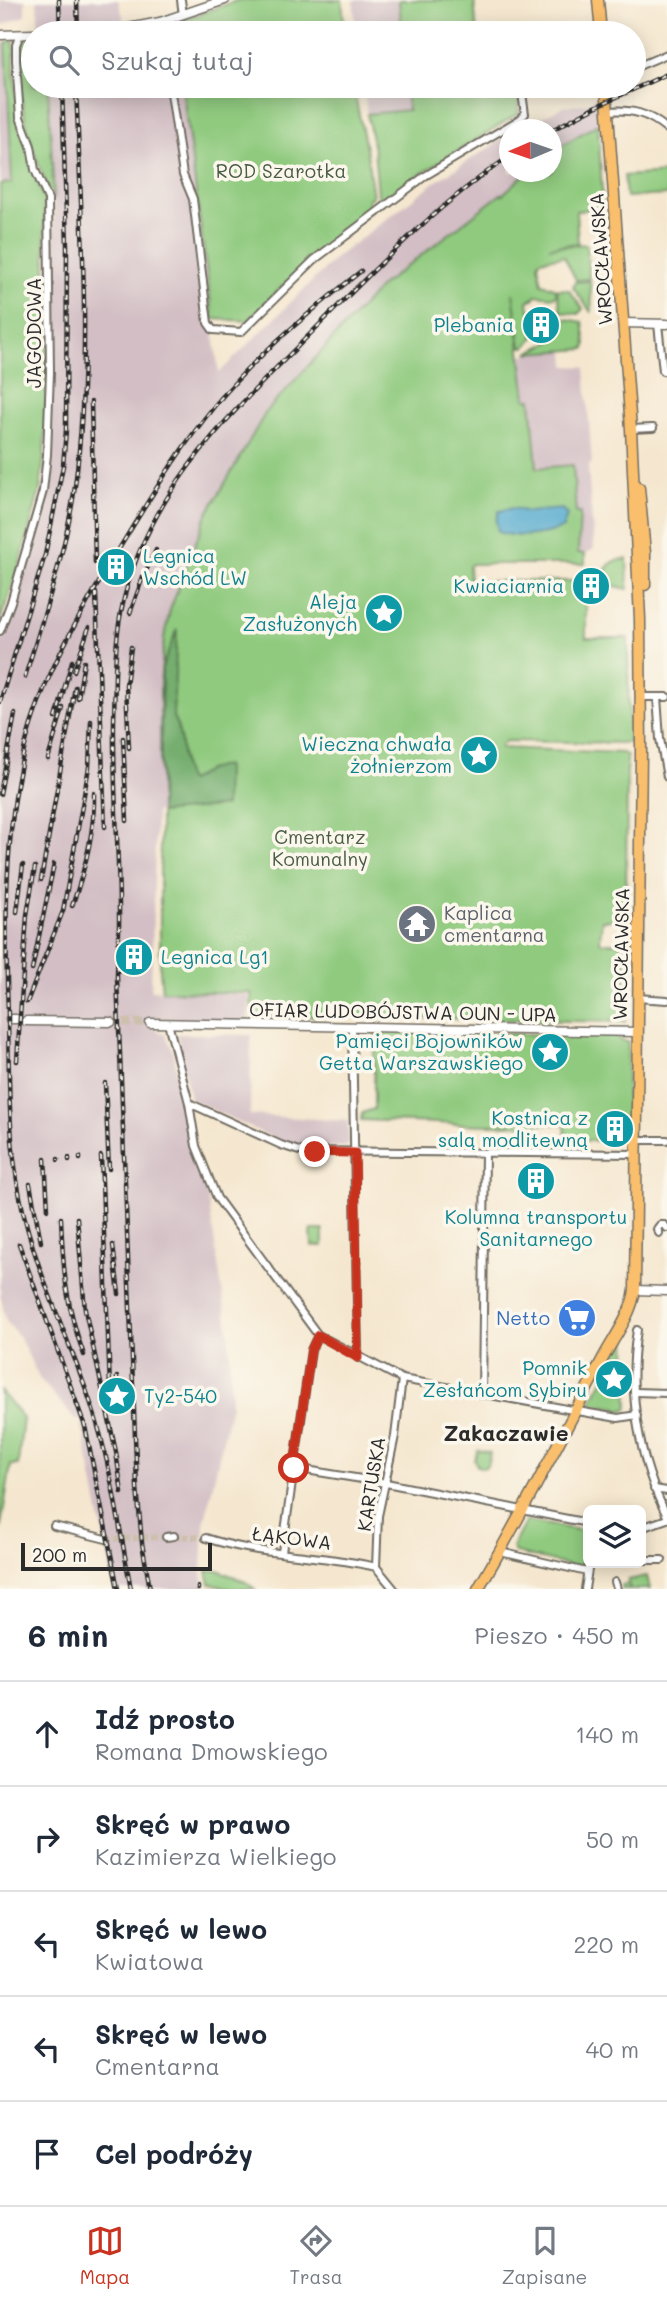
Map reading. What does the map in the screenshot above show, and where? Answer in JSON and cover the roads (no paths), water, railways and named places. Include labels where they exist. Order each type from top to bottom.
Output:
[{"type":"main road","points":[[598,0],[600,21]]},
{"type":"main road","name":"WROCŁAWSKA","points":[[478,1589],[523,1512],[631,1310],[635,1290],[640,619],[631,429],[607,98]]},
{"type":"street","points":[[181,0],[183,15]]},
{"type":"street","points":[[163,21],[225,0]]},
{"type":"street","points":[[0,35],[20,34]]},
{"type":"street","name":"JAGODOWA","points":[[0,631],[43,491],[50,407],[48,200],[35,170],[31,146],[20,117],[16,60],[16,45],[20,34]]},
{"type":"street","points":[[646,63],[667,54]]},
{"type":"street","points":[[172,98],[183,175],[193,199],[208,323],[213,330],[241,332],[314,260],[425,176],[525,114],[523,98]]},
{"type":"street","points":[[608,111],[642,113],[667,129]]},
{"type":"street","points":[[623,323],[662,324],[663,371],[667,371]]},
{"type":"street","points":[[631,429],[653,428]]},
{"type":"street","points":[[641,697],[667,697]]},
{"type":"street","points":[[657,697],[660,739],[667,777]]},
{"type":"street","points":[[637,998],[667,1000]]},
{"type":"street","points":[[18,1019],[111,1022]]},
{"type":"street","name":"OFIAR LUDOBÓJSTWA OUN - UPA","points":[[150,1023],[637,1032]]},
{"type":"street","points":[[168,1023],[189,1103],[196,1146],[217,1198],[318,1335],[402,1379],[618,1418],[636,1415]]},
{"type":"street","points":[[352,1027],[358,1358]]},
{"type":"street","points":[[189,1103],[292,1150],[355,1153],[637,1154]]},
{"type":"street","points":[[637,1140],[667,1140]]},
{"type":"street","points":[[482,1395],[485,1153]]},
{"type":"street","points":[[635,1290],[667,1291]]},
{"type":"street","points":[[637,1331],[636,1415],[642,1449],[654,1489],[667,1518],[646,1526]]},
{"type":"street","points":[[282,1552],[311,1350],[318,1335]]},
{"type":"street","name":"KARTUSKA","points":[[376,1567],[378,1516],[395,1436],[402,1379]]},
{"type":"street","points":[[635,1392],[667,1393]]},
{"type":"street","points":[[294,1468],[386,1483],[583,1522]]},
{"type":"street","points":[[654,1489],[667,1491]]},
{"type":"street","points":[[54,1526],[106,1539]]},
{"type":"street","name":"ŁĄKOWA","points":[[206,1538],[228,1546],[376,1567]]},
{"type":"street","points":[[500,1552],[587,1572]]},
{"type":"street","points":[[646,1560],[662,1560]]},
{"type":"street","points":[[376,1567],[394,1589]]},
{"type":"street","points":[[585,1589],[588,1568]]},
{"type":"water","points":[[513,508],[528,512],[562,509],[567,515],[563,528],[548,533],[522,536],[498,532],[496,521],[499,511]]},
{"type":"tunnel","points":[[111,1022],[150,1023]]},
{"type":"tunnel","points":[[174,1536],[206,1538]]},
{"type":"tunnel","points":[[106,1539],[166,1537]]},
{"type":"railway","points":[[59,0],[60,21]]},
{"type":"railway","points":[[77,0],[78,21]]},
{"type":"railway","points":[[646,84],[667,74]]},
{"type":"railway","points":[[0,702],[45,555],[63,466],[66,430],[67,246],[62,98]]},
{"type":"railway","points":[[25,677],[66,534],[80,437],[84,286],[76,98]]},
{"type":"railway","points":[[562,125],[615,98]]},
{"type":"railway","points":[[150,1589],[142,1543],[137,1487],[117,977],[119,903],[114,722],[116,653],[121,612],[133,568],[151,527],[173,488],[200,452],[259,385],[368,276],[412,234],[499,164]]},
{"type":"railway","points":[[131,1589],[98,1426],[34,1250],[16,1174],[10,1106],[7,914],[10,846],[18,779],[32,721],[61,651],[111,562],[174,461],[216,404],[249,367],[361,271]]},
{"type":"railway","points":[[91,402],[95,563]]},
{"type":"railway","points":[[130,613],[156,550]]},
{"type":"railway","points":[[96,593],[105,827]]},
{"type":"railway","points":[[74,671],[89,627]]},
{"type":"railway","points":[[129,748],[126,685],[131,647]]},
{"type":"railway","points":[[56,718],[72,661]]},
{"type":"railway","points":[[78,698],[84,662]]},
{"type":"railway","points":[[41,880],[75,687]]},
{"type":"railway","points":[[48,759],[63,708]]},
{"type":"railway","points":[[0,794],[15,714]]},
{"type":"railway","points":[[27,1002],[63,911],[89,767],[91,721]]},
{"type":"railway","points":[[123,738],[127,821]]},
{"type":"railway","points":[[72,906],[88,850],[94,793]]},
{"type":"railway","points":[[32,970],[54,864]]},
{"type":"railway","points":[[17,912],[23,865]]},
{"type":"railway","points":[[17,1061],[27,915],[35,867]]},
{"type":"railway","points":[[105,1083],[109,1169]]},
{"type":"railway","points":[[101,1156],[110,1388]]},
{"type":"railway","points":[[45,1159],[48,1209]]},
{"type":"railway","points":[[30,1184],[41,1242]]},
{"type":"railway","points":[[61,1218],[66,1288],[84,1355]]},
{"type":"railway","points":[[77,1218],[85,1310],[116,1452],[122,1493]]},
{"type":"railway","points":[[19,1244],[85,1426],[118,1589]]},
{"type":"railway","points":[[113,1245],[119,1294]]},
{"type":"railway","points":[[117,1377],[118,1405]]},
{"type":"place","name":"Plebania","points":[[541,325]]},
{"type":"place","name":"Legnica Wschód LW","points":[[116,567]]},
{"type":"place","name":"Kwiaciarnia","points":[[591,586]]},
{"type":"place","name":"Aleja Zasłużonych","points":[[384,613]]},
{"type":"place","name":"Wieczna chwała żołnierzom","points":[[479,755]]},
{"type":"place","name":"Kaplica cmentarna","points":[[417,924]]},
{"type":"place","name":"Legnica Lg1","points":[[134,957]]},
{"type":"place","name":"Pamięci Bojowników Getta Warszawskiego","points":[[550,1052]]},
{"type":"place","name":"Kostnica z salą modlitewną","points":[[615,1129]]},
{"type":"place","name":"Kolumna transportu Sanitarnego","points":[[536,1181]]},
{"type":"place","name":"Netto","points":[[577,1318]]},
{"type":"place","name":"Pomnik Zesłańcom Sybiru","points":[[614,1379]]},
{"type":"place","name":"Ty2-540","points":[[117,1396]]},
{"type":"district","name":"Zakaczawie","points":[[506,1434]]},
{"type":"park label","name":"ROD Szarotka","points":[[281,171]]},
{"type":"park label","name":"Cmentarz Komunalny","points":[[320,848]]}]
